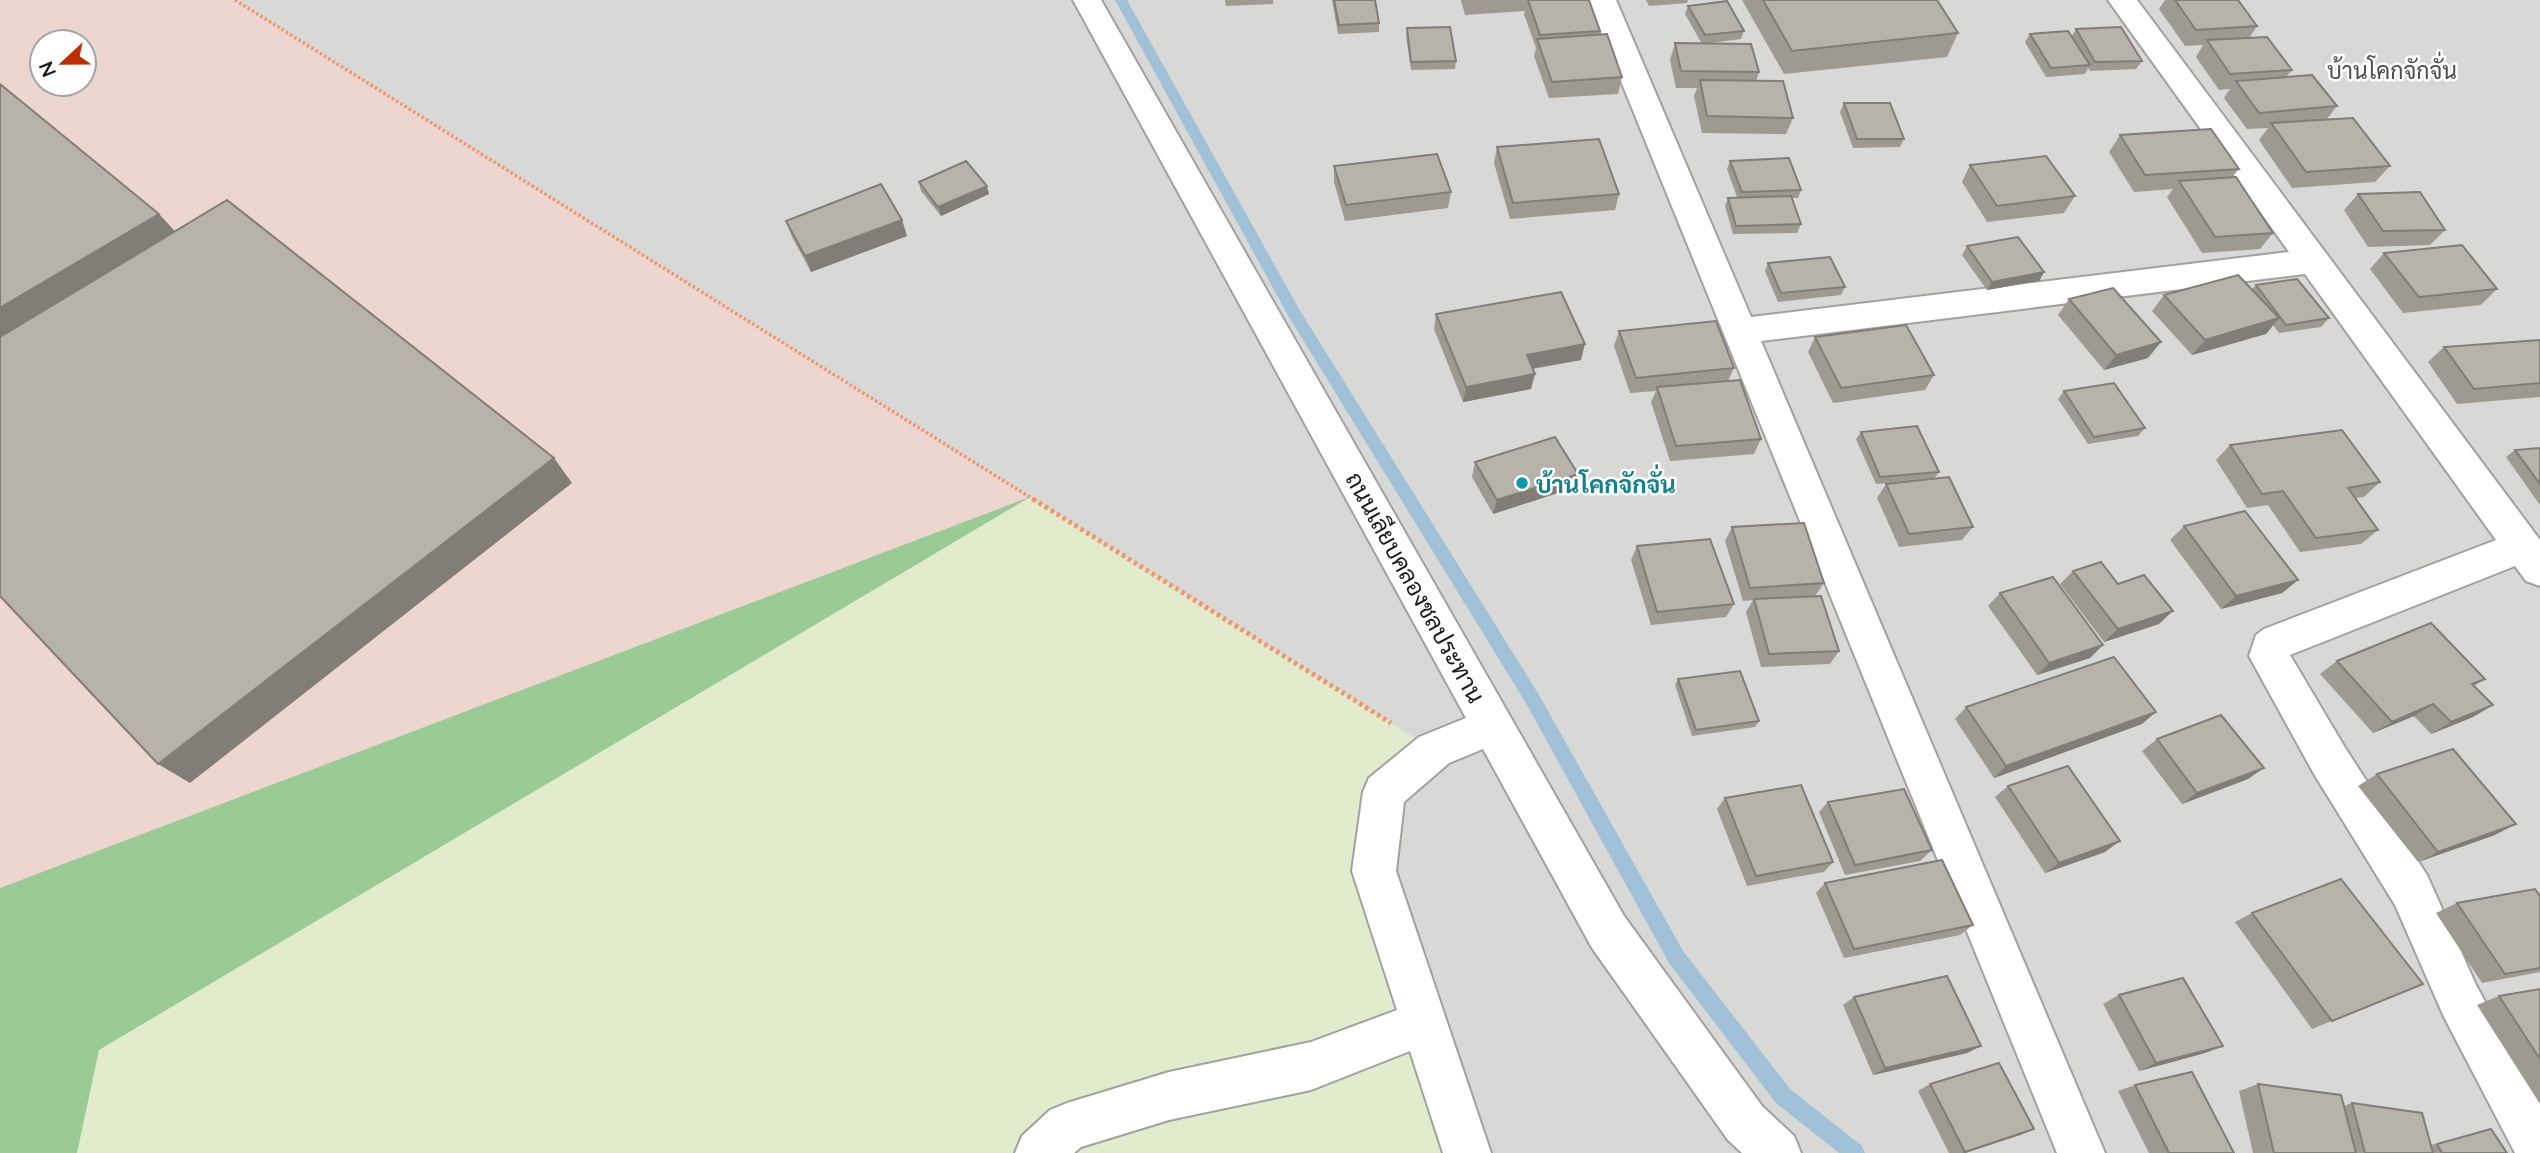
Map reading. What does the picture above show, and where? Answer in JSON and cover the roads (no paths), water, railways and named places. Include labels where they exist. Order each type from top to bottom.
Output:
[{"type":"street","name":"ถนนเลียบคลองชลประทาน","points":[[1087,0],[1608,932],[1745,1123],[1777,1153]]},
{"type":"street","points":[[1602,0],[2081,1153]]},
{"type":"street","points":[[2122,0],[2316,261],[2531,558],[2278,641],[2270,647],[2269,656],[2329,760],[2411,890],[2460,1001],[2540,1151]]},
{"type":"street","points":[[1740,331],[2316,261]]},
{"type":"street","points":[[1468,1153],[1374,871],[1384,792],[1434,750],[1493,726]]},
{"type":"street","points":[[1039,1153],[1068,1127],[1169,1096],[1311,1066],[1424,1023]]},
{"type":"waterway","points":[[1121,0],[1294,313],[1533,700],[1676,957],[1783,1096],[1855,1153]]},
{"type":"place","name":"บ้านโคกจักจั่น","points":[[1522,483]]},
{"type":"district","name":"บ้านโคกจักจั่น","points":[[2392,70]]}]
